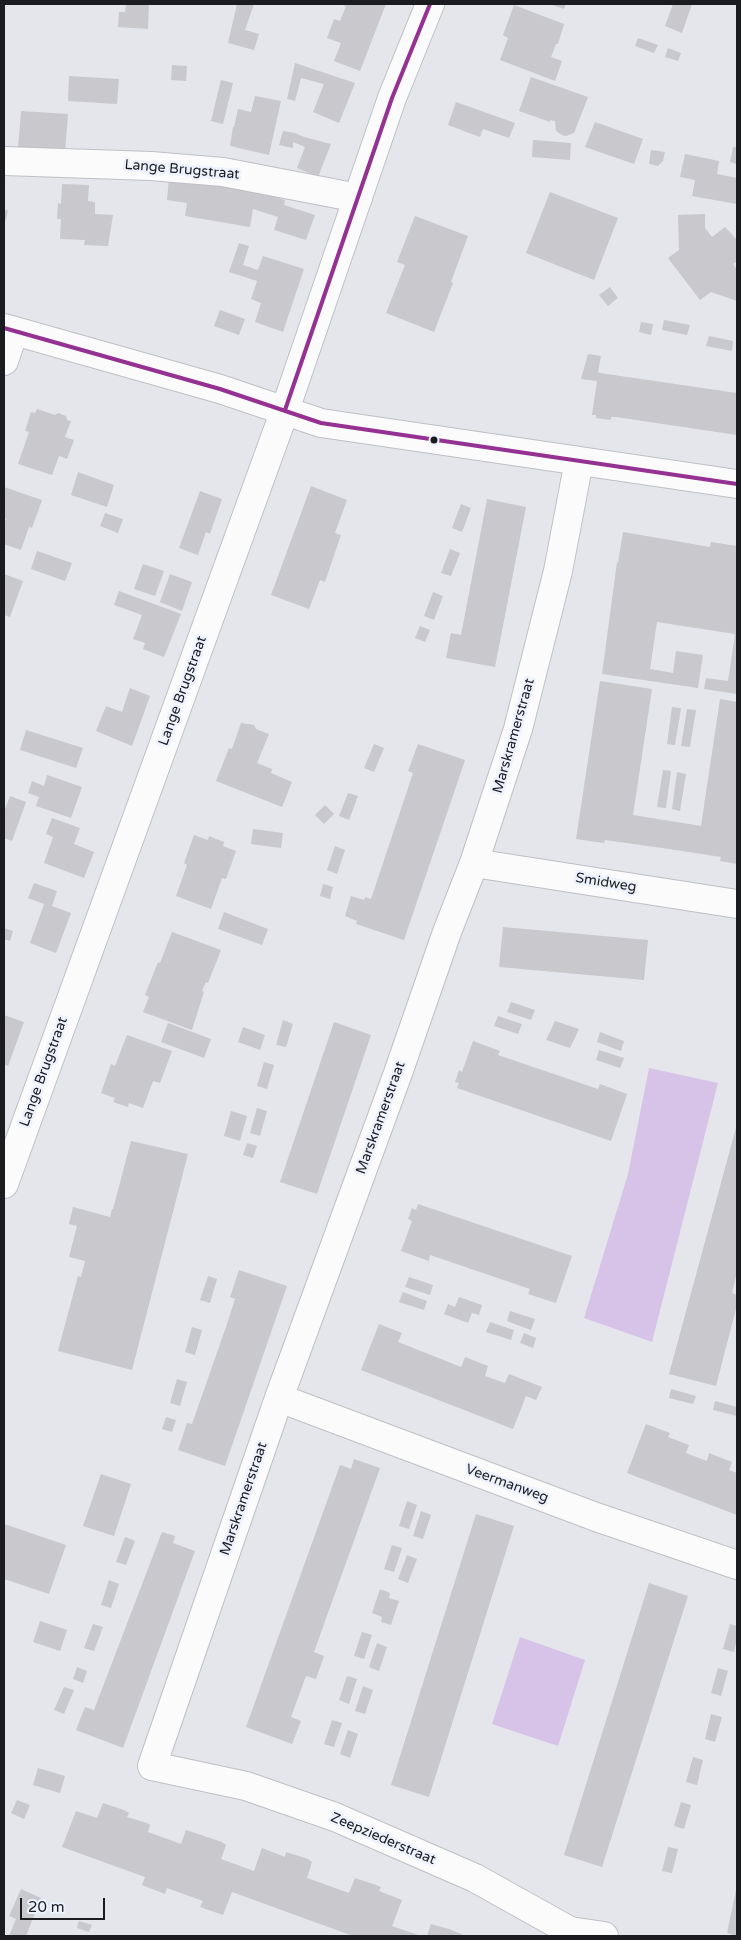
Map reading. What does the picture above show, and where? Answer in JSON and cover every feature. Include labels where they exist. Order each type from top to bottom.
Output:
[{"type":"street","name":"Lange Brugstraat","points":[[4,1184],[285,410],[392,98],[430,4]]},
{"type":"street","name":"Lange Brugstraat","points":[[4,160],[151,166],[223,172],[358,198]]},
{"type":"street","points":[[4,361],[9,329],[220,389],[321,423],[737,484]]},
{"type":"street","name":"Marskramerstraat","points":[[152,1766],[279,1398],[398,1073],[447,932],[474,863],[518,729],[558,571],[579,461]]},
{"type":"street","name":"Smidweg","points":[[474,863],[737,904]]},
{"type":"street","name":"Veermanweg","points":[[279,1398],[596,1517],[737,1565]]},
{"type":"street","name":"Zeepziederstraat","points":[[152,1766],[246,1786],[335,1817],[475,1878],[570,1931],[604,1936]]},
{"type":"shaded area","points":[[649,1068],[718,1083],[652,1342],[584,1318],[628,1174]]},
{"type":"shaded area","points":[[520,1637],[585,1660],[558,1746],[492,1724]]},
{"type":"building","points":[[126,4],[149,4],[148,29],[118,27],[119,12],[125,12]]},
{"type":"building","points":[[237,4],[254,4],[245,30],[259,34],[254,50],[228,43]]},
{"type":"building","points":[[339,4],[386,4],[360,71],[334,61],[341,43],[327,38],[334,19],[340,21],[346,6]]},
{"type":"building","points":[[549,4],[566,4],[564,9]]},
{"type":"building","points":[[673,4],[692,4],[682,33],[665,26]]},
{"type":"building","points":[[514,5],[564,24],[558,44],[556,44],[551,57],[562,61],[555,81],[500,60],[508,38],[503,35]]},
{"type":"building","points":[[638,38],[658,45],[654,53],[635,46]]},
{"type":"building","points":[[668,48],[681,53],[678,61],[665,57]]},
{"type":"building","points":[[295,63],[355,83],[339,123],[313,112],[324,84],[301,78],[295,101],[287,99]]},
{"type":"building","points":[[172,65],[187,66],[186,81],[171,80]]},
{"type":"building","points":[[69,76],[119,79],[117,104],[68,101]]},
{"type":"building","points":[[531,77],[588,97],[574,133],[566,136],[562,135],[556,131],[555,121],[550,120],[550,122],[519,111]]},
{"type":"building","points":[[221,80],[233,83],[223,124],[211,121]]},
{"type":"building","points":[[255,96],[281,101],[269,155],[230,146],[238,109],[251,112]]},
{"type":"building","points":[[456,102],[515,123],[509,138],[483,129],[480,137],[448,125]]},
{"type":"building","points":[[21,111],[68,114],[65,152],[18,149]]},
{"type":"building","points":[[595,122],[643,139],[634,164],[585,147]]},
{"type":"building","points":[[283,131],[331,144],[318,177],[297,168],[305,147],[293,142],[293,148],[279,145]]},
{"type":"building","points":[[533,140],[571,143],[570,160],[532,157]]},
{"type":"building","points":[[733,147],[737,147],[737,164],[730,162]]},
{"type":"building","points":[[651,150],[665,152],[663,161],[658,166],[649,164]]},
{"type":"building","points":[[685,154],[719,161],[717,174],[737,178],[737,204],[692,196],[695,180],[680,177]]},
{"type":"building","points":[[169,178],[256,191],[285,200],[284,205],[315,215],[306,240],[274,230],[278,217],[253,209],[250,227],[185,216],[187,203],[167,200]]},
{"type":"building","points":[[62,184],[89,185],[88,201],[95,202],[95,214],[113,215],[108,246],[84,245],[85,240],[60,239],[61,219],[57,219],[58,203],[61,204]]},
{"type":"building","points":[[550,192],[618,218],[594,280],[526,253]]},
{"type":"building","points":[[4,209],[8,211],[4,226]]},
{"type":"building","points":[[705,214],[705,228],[712,237],[725,227],[737,240],[737,261],[733,264],[737,270],[737,301],[711,292],[700,300],[668,258],[679,250],[678,215]]},
{"type":"building","points":[[415,216],[468,236],[451,282],[453,283],[434,332],[386,313],[405,265],[397,262]]},
{"type":"building","points":[[239,243],[249,246],[243,265],[258,270],[263,256],[304,269],[283,332],[255,322],[261,303],[251,299],[257,281],[229,272]]},
{"type":"building","points":[[610,287],[618,298],[608,306],[599,295]]},
{"type":"building","points":[[220,310],[245,319],[239,335],[214,326]]},
{"type":"building","points":[[664,320],[690,325],[687,335],[662,330]]},
{"type":"building","points":[[641,322],[653,324],[651,335],[639,332]]},
{"type":"building","points":[[709,336],[733,341],[732,351],[706,346]]},
{"type":"building","points":[[588,354],[601,356],[598,372],[600,373],[737,393],[737,435],[616,417],[611,417],[611,420],[596,418],[596,415],[592,415],[597,381],[581,379]]},
{"type":"building","points":[[37,409],[55,415],[58,413],[66,416],[67,420],[71,421],[65,437],[74,440],[67,459],[59,456],[52,475],[18,464],[29,432],[25,431],[31,412],[35,413]]},
{"type":"building","points":[[78,472],[114,485],[107,507],[71,495]]},
{"type":"building","points":[[311,486],[347,500],[335,533],[341,535],[325,582],[320,580],[309,609],[271,595]]},
{"type":"building","points":[[4,487],[42,500],[32,528],[29,527],[21,550],[4,544],[4,524],[6,519],[4,518]]},
{"type":"building","points":[[200,491],[222,499],[210,534],[206,532],[198,555],[179,548]]},
{"type":"building","points":[[487,499],[526,507],[495,667],[446,658],[451,633],[461,635]]},
{"type":"building","points":[[461,504],[471,508],[462,532],[452,528]]},
{"type":"building","points":[[105,513],[123,519],[118,533],[100,526]]},
{"type":"building","points":[[623,532],[710,547],[711,542],[737,546],[737,694],[704,689],[706,678],[728,681],[735,634],[657,622],[650,669],[673,673],[676,651],[703,655],[698,688],[602,674],[617,562]]},
{"type":"building","points":[[450,549],[460,553],[451,576],[441,573]]},
{"type":"building","points":[[37,551],[72,563],[65,581],[31,569]]},
{"type":"building","points":[[143,564],[164,571],[155,596],[134,589]]},
{"type":"building","points":[[4,574],[23,581],[10,617],[4,615]]},
{"type":"building","points":[[170,574],[192,582],[182,611],[160,602]]},
{"type":"building","points":[[119,591],[181,614],[164,657],[143,649],[145,643],[133,639],[142,615],[114,605]]},
{"type":"building","points":[[433,592],[443,596],[434,620],[424,616]]},
{"type":"building","points":[[420,626],[430,630],[425,642],[415,638]]},
{"type":"building","points":[[600,681],[652,689],[633,815],[701,826],[720,699],[737,702],[737,864],[720,861],[721,857],[676,850],[605,840],[604,843],[576,839]]},
{"type":"building","points":[[130,688],[150,696],[132,746],[96,731],[106,706],[122,712]]},
{"type":"building","points":[[672,707],[681,708],[675,745],[667,744]]},
{"type":"building","points":[[687,709],[696,710],[690,747],[681,746]]},
{"type":"building","points":[[241,723],[254,725],[256,729],[269,734],[257,763],[272,769],[271,773],[292,782],[282,807],[216,781],[229,748],[232,749]]},
{"type":"building","points":[[26,730],[83,748],[76,768],[20,750]]},
{"type":"building","points":[[374,744],[384,748],[374,772],[364,768]]},
{"type":"building","points":[[418,744],[465,760],[404,940],[356,924],[357,921],[345,916],[351,896],[364,900],[365,897],[371,899],[413,773],[408,771]]},
{"type":"building","points":[[663,770],[671,771],[666,808],[657,807]]},
{"type":"building","points":[[677,772],[686,774],[680,811],[672,809]]},
{"type":"building","points":[[47,775],[82,787],[71,818],[36,806],[39,797],[28,793],[32,781],[44,786]]},
{"type":"building","points":[[348,793],[358,796],[349,820],[339,816]]},
{"type":"building","points":[[10,796],[26,802],[12,841],[4,838],[4,812]]},
{"type":"building","points":[[325,805],[334,814],[324,824],[315,815]]},
{"type":"building","points":[[52,818],[80,828],[74,844],[94,852],[84,878],[44,863],[53,837],[46,834]]},
{"type":"building","points":[[253,829],[283,833],[281,848],[251,844]]},
{"type":"building","points":[[194,835],[208,840],[209,836],[224,842],[223,846],[236,851],[226,879],[222,878],[211,909],[176,896],[187,865],[184,863]]},
{"type":"building","points":[[335,846],[345,850],[337,874],[327,870]]},
{"type":"building","points":[[34,883],[57,891],[52,906],[71,913],[56,953],[30,943],[44,904],[28,898]]},
{"type":"building","points":[[323,884],[333,887],[330,899],[320,896]]},
{"type":"building","points":[[224,912],[268,929],[262,945],[218,929]]},
{"type":"building","points":[[503,927],[648,940],[644,980],[499,967]]},
{"type":"building","points":[[4,928],[13,931],[10,941],[4,939]]},
{"type":"building","points":[[172,932],[221,950],[208,983],[206,982],[202,991],[204,992],[192,1030],[143,1012],[149,997],[145,995]]},
{"type":"building","points":[[511,1002],[535,1010],[531,1020],[507,1012]]},
{"type":"building","points":[[4,1015],[24,1022],[8,1066],[4,1064]]},
{"type":"building","points":[[498,1016],[522,1024],[518,1034],[494,1026]]},
{"type":"building","points":[[283,1020],[293,1024],[286,1047],[276,1045]]},
{"type":"building","points":[[555,1021],[579,1029],[570,1048],[546,1040]]},
{"type":"building","points":[[334,1022],[371,1035],[317,1194],[280,1182]]},
{"type":"building","points":[[168,1023],[211,1039],[204,1058],[161,1042]]},
{"type":"building","points":[[243,1027],[265,1035],[260,1050],[238,1042]]},
{"type":"building","points":[[600,1032],[624,1041],[621,1051],[597,1042]]},
{"type":"building","points":[[127,1035],[172,1051],[160,1083],[153,1081],[143,1108],[129,1103],[128,1107],[113,1102],[115,1098],[101,1093],[111,1064],[115,1066]]},
{"type":"building","points":[[473,1041],[500,1051],[498,1055],[598,1089],[600,1084],[627,1094],[611,1141],[457,1088],[459,1083],[455,1082],[459,1070],[462,1072]]},
{"type":"building","points":[[599,1050],[624,1058],[620,1068],[596,1060]]},
{"type":"building","points":[[264,1062],[274,1065],[267,1089],[257,1086]]},
{"type":"building","points":[[257,1108],[267,1111],[260,1136],[250,1133]]},
{"type":"building","points":[[231,1111],[247,1116],[240,1141],[224,1136]]},
{"type":"building","points":[[737,1124],[737,1272],[732,1293],[737,1295],[737,1305],[716,1386],[669,1374]]},
{"type":"building","points":[[131,1141],[188,1154],[132,1370],[58,1351],[78,1276],[81,1277],[85,1261],[69,1257],[77,1226],[69,1224],[73,1207],[110,1217]]},
{"type":"building","points":[[247,1143],[257,1146],[253,1158],[243,1155]]},
{"type":"building","points":[[418,1204],[572,1256],[556,1303],[528,1294],[530,1289],[430,1255],[429,1261],[401,1251],[412,1221],[408,1219],[412,1208],[416,1210]]},
{"type":"building","points":[[239,1270],[287,1286],[225,1466],[178,1450],[187,1423],[192,1424],[227,1324],[235,1299],[230,1297]]},
{"type":"building","points":[[208,1276],[217,1279],[210,1303],[200,1300]]},
{"type":"building","points":[[409,1277],[433,1285],[430,1295],[405,1287]]},
{"type":"building","points":[[403,1292],[427,1301],[424,1310],[399,1302]]},
{"type":"building","points":[[459,1297],[482,1305],[479,1315],[472,1313],[468,1323],[444,1314],[448,1304],[455,1307]]},
{"type":"building","points":[[510,1311],[535,1319],[531,1330],[507,1321]]},
{"type":"building","points":[[490,1322],[514,1330],[511,1340],[486,1332]]},
{"type":"building","points":[[379,1324],[402,1333],[398,1342],[461,1367],[465,1357],[488,1366],[485,1376],[505,1383],[509,1374],[542,1387],[536,1400],[526,1396],[513,1429],[361,1370]]},
{"type":"building","points":[[192,1327],[202,1330],[195,1355],[185,1352]]},
{"type":"building","points":[[524,1333],[536,1338],[533,1348],[520,1343]]},
{"type":"building","points":[[177,1379],[187,1382],[180,1406],[170,1403]]},
{"type":"building","points":[[671,1389],[696,1396],[693,1404],[669,1398]]},
{"type":"building","points":[[715,1401],[737,1407],[737,1416],[713,1410]]},
{"type":"building","points":[[166,1417],[176,1420],[172,1432],[162,1429]]},
{"type":"building","points":[[646,1424],[670,1433],[668,1437],[689,1445],[686,1453],[707,1461],[709,1453],[732,1462],[729,1470],[737,1473],[737,1515],[627,1473]]},
{"type":"building","points":[[354,1459],[380,1468],[314,1652],[324,1656],[316,1679],[306,1676],[291,1717],[301,1721],[292,1744],[246,1727],[340,1465],[351,1469]]},
{"type":"building","points":[[101,1474],[131,1484],[114,1536],[83,1526]]},
{"type":"building","points":[[407,1501],[417,1505],[409,1529],[399,1526]]},
{"type":"building","points":[[421,1511],[431,1515],[423,1539],[413,1536]]},
{"type":"building","points":[[476,1514],[514,1526],[429,1797],[391,1785]]},
{"type":"building","points":[[4,1524],[66,1545],[49,1594],[4,1579]]},
{"type":"building","points":[[162,1532],[175,1536],[173,1543],[195,1551],[123,1748],[76,1730],[85,1707],[94,1710]]},
{"type":"building","points":[[125,1537],[135,1541],[126,1565],[116,1562]]},
{"type":"building","points":[[392,1545],[402,1548],[394,1572],[384,1569]]},
{"type":"building","points":[[407,1555],[417,1559],[408,1583],[398,1579]]},
{"type":"building","points":[[109,1580],[119,1584],[111,1608],[101,1605]]},
{"type":"building","points":[[649,1583],[688,1596],[602,1867],[564,1855]]},
{"type":"building","points":[[380,1589],[390,1593],[389,1598],[399,1601],[391,1625],[381,1622],[382,1617],[372,1613]]},
{"type":"building","points":[[40,1621],[67,1630],[60,1651],[33,1642]]},
{"type":"building","points":[[93,1624],[103,1627],[94,1651],[84,1648]]},
{"type":"building","points":[[730,1624],[737,1626],[734,1652],[723,1649]]},
{"type":"building","points":[[362,1632],[372,1635],[364,1659],[354,1656]]},
{"type":"building","points":[[377,1643],[387,1647],[379,1671],[369,1667]]},
{"type":"building","points":[[77,1667],[87,1671],[83,1683],[73,1679]]},
{"type":"building","points":[[718,1668],[728,1671],[721,1696],[711,1693]]},
{"type":"building","points":[[347,1676],[357,1679],[349,1704],[339,1700]]},
{"type":"building","points":[[363,1686],[373,1690],[365,1714],[355,1711]]},
{"type":"building","points":[[64,1687],[74,1690],[64,1714],[54,1710]]},
{"type":"building","points":[[711,1714],[722,1717],[715,1742],[705,1739]]},
{"type":"building","points":[[332,1720],[342,1723],[334,1747],[324,1744]]},
{"type":"building","points":[[348,1730],[358,1734],[350,1758],[340,1754]]},
{"type":"building","points":[[693,1757],[703,1760],[697,1785],[686,1782]]},
{"type":"building","points":[[38,1768],[65,1776],[60,1793],[33,1785]]},
{"type":"building","points":[[17,1800],[30,1805],[24,1819],[11,1813]]},
{"type":"building","points":[[681,1802],[691,1805],[684,1829],[674,1826]]},
{"type":"building","points":[[103,1803],[124,1810],[129,1813],[127,1817],[147,1823],[150,1825],[148,1832],[181,1844],[186,1830],[222,1842],[226,1845],[221,1859],[254,1871],[262,1848],[285,1857],[286,1852],[308,1859],[312,1862],[307,1878],[349,1893],[355,1878],[381,1887],[379,1891],[402,1900],[392,1926],[421,1936],[353,1936],[232,1892],[223,1915],[200,1907],[203,1901],[167,1888],[165,1894],[142,1885],[145,1877],[62,1847],[76,1811],[97,1818]]},
{"type":"building","points":[[668,1847],[678,1849],[672,1873],[662,1871]]},
{"type":"building","points":[[21,1889],[41,1898],[26,1936],[9,1936],[16,1919],[9,1916]]},
{"type":"building","points":[[736,1890],[737,1936],[727,1933]]},
{"type":"building","points":[[79,1921],[92,1925],[89,1932],[77,1928]]},
{"type":"building","points":[[431,1924],[449,1929],[466,1936],[427,1936]]},
{"type":"transit line","points":[[285,410],[392,98],[430,4]]},
{"type":"transit line","points":[[4,328],[220,389],[321,423],[737,484]]}]
